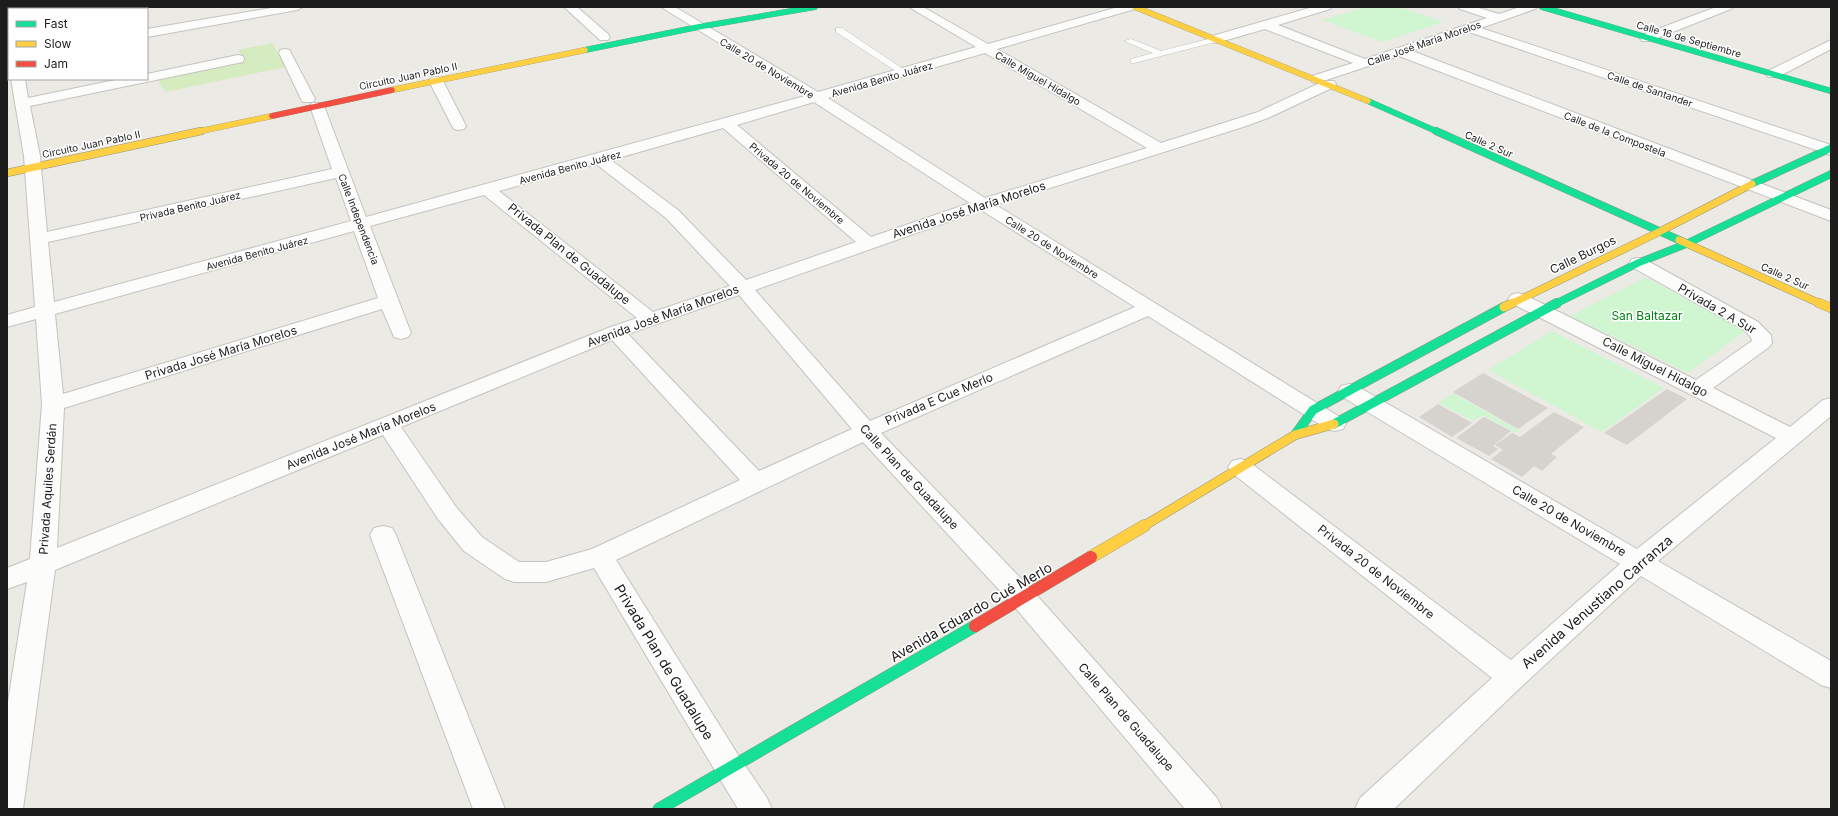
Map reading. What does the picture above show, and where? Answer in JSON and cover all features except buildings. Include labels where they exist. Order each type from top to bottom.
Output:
[{"type":"main road","name":"Circuito Juan Pablo II","points":[[277,105],[313,102],[436,81],[776,7]]},
{"type":"main road","name":"Circuito Juan Pablo II","points":[[7,173],[32,159],[313,102],[604,37],[815,7]]},
{"type":"main road","name":"Calle 2 Sur","points":[[1135,7],[1323,82],[1831,308]]},
{"type":"main road","name":"Calle 16 de Septiembre","points":[[1542,7],[1831,92]]},
{"type":"main road","name":"Calle Burgos","points":[[1349,391],[1518,299],[1659,232],[1750,185],[1830,149]]},
{"type":"main road","points":[[1370,405],[1542,310],[1638,263],[1686,244],[1831,174]]},
{"type":"main road","name":"Avenida Eduardo Cué Merlo","points":[[1294,434],[1314,410],[1349,391]]},
{"type":"main road","name":"Avenida Eduardo Cué Merlo","points":[[659,809],[1023,598],[1294,434],[1335,424],[1370,405]]},
{"type":"street","points":[[148,33],[297,7]]},
{"type":"street","points":[[570,7],[604,37]]},
{"type":"street","name":"Calle 20 de Noviembre","points":[[667,7],[816,97],[982,204],[1335,424]]},
{"type":"street","name":"Calle Miguel Hidalgo","points":[[915,7],[1160,149]]},
{"type":"street","name":"Avenida Benito Juárez","points":[[7,321],[905,73],[1131,7]]},
{"type":"street","points":[[1216,39],[1326,7]]},
{"type":"street","points":[[1464,7],[1500,18]]},
{"type":"street","name":"Calle José María Morelos","points":[[1323,82],[1365,63],[1531,7]]},
{"type":"street","points":[[1646,38],[1728,7]]},
{"type":"street","points":[[1279,9],[1298,16]]},
{"type":"street","points":[[1267,25],[1365,63]]},
{"type":"street","name":"Calle de Santander","points":[[1470,28],[1830,149]]},
{"type":"street","points":[[1773,74],[1831,44]]},
{"type":"street","name":"Calle de la Compostela","points":[[1399,51],[1831,216]]},
{"type":"street","name":"Calle Independencia","points":[[285,53],[313,102],[362,224],[401,333]]},
{"type":"street","points":[[148,78],[238,59]]},
{"type":"street","name":"Privada Aquiles Serdán","points":[[7,809],[43,565],[53,404],[32,159],[18,80]]},
{"type":"street","points":[[22,103],[135,80]]},
{"type":"street","points":[[436,81],[458,126]]},
{"type":"street","name":"Avenida José María Morelos","points":[[7,579],[615,332],[982,204],[1160,149],[1263,115],[1323,82]]},
{"type":"street","name":"Privada 20 de Noviembre","points":[[726,123],[868,244]]},
{"type":"street","name":"Calle Plan de Guadalupe","points":[[599,158],[672,214],[742,287],[866,431],[1023,598],[1206,809]]},
{"type":"street","name":"Privada Benito Juárez","points":[[40,239],[341,172]]},
{"type":"street","name":"Privada Plan de Guadalupe","points":[[487,189],[650,319]]},
{"type":"street","name":"Privada 2 A Sur","points":[[1638,263],[1751,326],[1761,335],[1762,343],[1698,389]]},
{"type":"street","name":"Calle Miguel Hidalgo","points":[[1518,299],[1792,437]]},
{"type":"street","name":"Privada José María Morelos","points":[[53,404],[389,302]]},
{"type":"street","name":"Privada E Cue Merlo","points":[[388,425],[447,513],[473,544],[514,572],[546,572],[600,556],[866,431],[1150,308]]},
{"type":"street","points":[[615,332],[755,482]]},
{"type":"street","name":"Calle 20 de Noviembre","points":[[1349,391],[1370,405],[1831,676]]},
{"type":"street","name":"Avenida Venustiano Carranza","points":[[1371,809],[1512,677],[1639,562],[1831,405]]},
{"type":"street","name":"Privada 20 de Noviembre","points":[[1240,467],[1512,677]]},
{"type":"street","points":[[383,535],[489,809]]},
{"type":"street","name":"Privada Plan de Guadalupe","points":[[600,556],[729,768],[756,809]]},
{"type":"lane","points":[[839,30],[905,73]]},
{"type":"lane","points":[[1134,61],[1216,39]]},
{"type":"lane","points":[[1128,41],[1160,53]]},
{"type":"green space","points":[[1367,7],[1398,7],[1444,22],[1382,42],[1322,20]]},
{"type":"green space","points":[[272,43],[286,67],[165,92],[157,78],[244,60],[238,50]]},
{"type":"green space","name":"San Baltazar","points":[[1646,277],[1745,331],[1688,373],[1570,316]]},
{"type":"green space","points":[[1552,331],[1664,388],[1602,432],[1488,370]]},
{"type":"green space","points":[[1453,393],[1520,431],[1517,433],[1483,415],[1473,421],[1439,403]]},
{"type":"traffic: fast","points":[[585,50],[698,27],[815,7]]},
{"type":"traffic: fast","points":[[1542,7],[1831,91]]},
{"type":"traffic: fast","points":[[1368,101],[1679,240]]},
{"type":"traffic: fast","points":[[1752,184],[1831,148]]},
{"type":"traffic: fast","points":[[1334,424],[1542,310],[1638,263],[1686,244],[1831,174]]},
{"type":"traffic: fast","points":[[1295,435],[1313,410],[1504,307]]},
{"type":"traffic: fast","points":[[659,809],[975,626]]},
{"type":"traffic: slow","points":[[1135,7],[1368,101]]},
{"type":"traffic: slow","points":[[392,90],[585,50]]},
{"type":"traffic: slow","points":[[7,173],[272,116]]},
{"type":"traffic: slow","points":[[1504,307],[1659,232],[1752,184]]},
{"type":"traffic: slow","points":[[1679,240],[1831,308]]},
{"type":"traffic: slow","points":[[1091,557],[1295,435],[1334,424]]},
{"type":"traffic: jam","points":[[272,116],[392,90]]},
{"type":"traffic: jam","points":[[975,626],[1091,557]]}]
